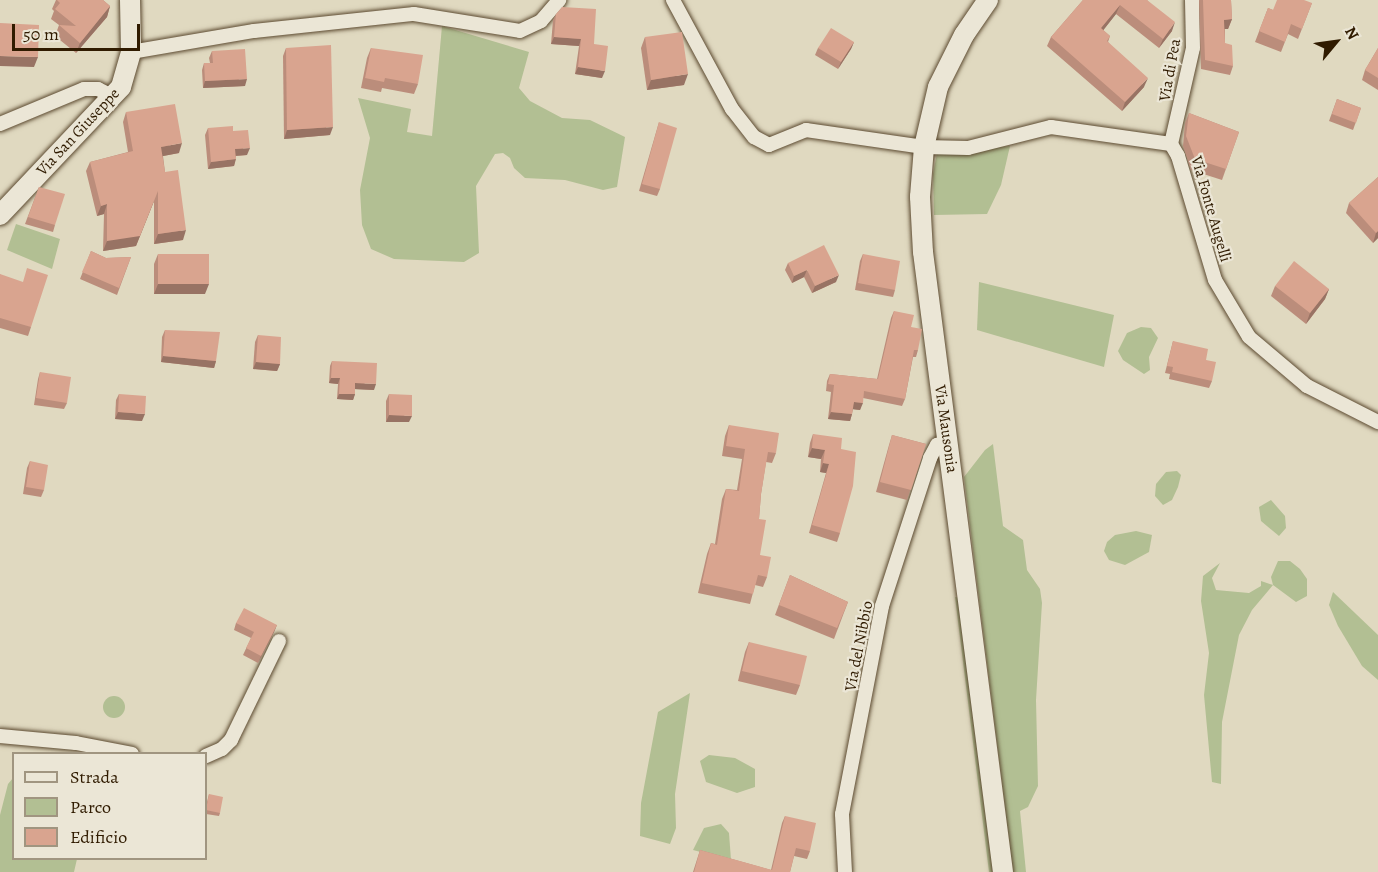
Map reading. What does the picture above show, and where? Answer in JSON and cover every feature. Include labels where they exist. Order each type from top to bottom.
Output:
[{"type":"main road","name":"Via San Giuseppe","points":[[0,215],[114,97],[126,75],[131,52],[130,0]]},
{"type":"main road","name":"Via Mausonia","points":[[988,0],[948,64],[929,116],[924,147],[923,252],[1004,872]]},
{"type":"street","points":[[131,52],[255,31],[414,14],[519,31],[541,21],[559,0]]},
{"type":"street","name":"Via Fonte Augelli","points":[[673,0],[732,109],[743,126],[763,143],[773,144],[806,130],[924,147],[988,145],[1051,127],[1171,144],[1178,156],[1215,280],[1249,337],[1307,386],[1378,422]]},
{"type":"street","name":"Via di Pea","points":[[1171,144],[1192,48],[1192,0]]},
{"type":"street","points":[[0,124],[84,89],[98,89],[114,97]]},
{"type":"street","name":"Via del Nibbio","points":[[845,872],[842,814],[882,606],[930,458],[937,445],[948,442]]},
{"type":"street","points":[[207,756],[222,749],[231,740],[279,641]]},
{"type":"street","points":[[0,736],[76,743],[126,752]]},
{"type":"green space","points":[[442,26],[529,52],[519,88],[530,101],[562,118],[590,120],[625,137],[617,187],[603,190],[565,180],[525,178],[514,168],[510,158],[503,153],[495,154],[476,186],[479,253],[464,262],[394,259],[371,249],[362,225],[360,190],[370,138],[358,98],[411,109],[407,132],[432,136]]},
{"type":"green space","points":[[1010,146],[1001,185],[987,214],[934,215],[933,174],[937,153]]},
{"type":"green space","points":[[16,224],[60,239],[52,269],[7,250]]},
{"type":"green space","points":[[979,282],[1114,315],[1104,367],[977,330]]},
{"type":"green space","points":[[1141,327],[1151,328],[1158,338],[1149,357],[1150,370],[1144,374],[1123,360],[1118,351],[1127,333]]},
{"type":"green space","points":[[993,444],[1003,526],[1023,540],[1027,570],[1040,589],[1042,603],[1036,700],[1038,786],[1028,807],[1020,811],[1026,872],[1013,872],[964,477],[985,450]]},
{"type":"green space","points":[[1177,471],[1181,475],[1178,487],[1172,500],[1163,505],[1155,496],[1156,484],[1166,472]]},
{"type":"green space","points":[[1271,500],[1285,516],[1286,528],[1279,536],[1261,521],[1259,507]]},
{"type":"green space","points":[[1136,531],[1152,535],[1149,552],[1125,565],[1109,560],[1104,551],[1107,542],[1115,535]]},
{"type":"green space","points":[[1278,561],[1290,561],[1307,579],[1307,596],[1296,602],[1273,585],[1271,577]]},
{"type":"green space","points":[[1220,563],[1212,578],[1216,590],[1249,593],[1261,586],[1261,581],[1273,585],[1252,610],[1239,635],[1222,722],[1221,784],[1212,782],[1204,695],[1209,653],[1201,601],[1203,576]]},
{"type":"green space","points":[[1333,592],[1378,635],[1378,680],[1362,666],[1338,626],[1329,605]]},
{"type":"green space","points":[[955,597],[961,598],[993,872],[989,872]]},
{"type":"green space","points":[[690,693],[675,794],[676,828],[670,844],[640,836],[641,803],[658,712]]},
{"type":"green space","points":[[114,696],[122,699],[125,707],[122,715],[114,718],[106,715],[103,707],[106,699]]},
{"type":"green space","points":[[709,755],[735,758],[755,769],[755,787],[737,793],[706,782],[700,761]]},
{"type":"green space","points":[[12,779],[12,860],[77,860],[74,872],[0,872],[0,815],[8,784]]},
{"type":"green space","points":[[721,824],[729,833],[731,860],[693,850],[704,828]]},
{"type":"building","points":[[57,0],[103,0],[110,6],[80,43],[59,25],[76,26],[55,9],[60,3]]},
{"type":"building","points":[[1083,0],[1147,0],[1175,22],[1163,39],[1120,5],[1101,28],[1110,36],[1107,41],[1148,78],[1125,102],[1051,37]]},
{"type":"building","points":[[1203,0],[1231,0],[1232,19],[1224,20],[1225,43],[1232,45],[1233,66],[1205,60]]},
{"type":"building","points":[[1277,0],[1304,0],[1312,3],[1302,29],[1291,24],[1285,42],[1259,31],[1268,8],[1273,10]]},
{"type":"building","points":[[562,7],[596,9],[594,44],[608,46],[605,71],[578,67],[581,39],[554,37],[556,14]]},
{"type":"building","points":[[0,23],[39,25],[38,57],[0,56]]},
{"type":"building","points":[[831,28],[854,42],[841,62],[818,48]]},
{"type":"building","points":[[682,32],[688,74],[651,80],[645,37]]},
{"type":"building","points":[[331,45],[333,127],[287,130],[286,48]]},
{"type":"building","points":[[371,48],[423,55],[418,84],[385,78],[384,82],[365,78]]},
{"type":"building","points":[[1378,48],[1378,78],[1365,70]]},
{"type":"building","points":[[245,49],[247,79],[205,81],[204,63],[213,63],[212,51]]},
{"type":"building","points":[[1337,99],[1361,108],[1356,123],[1332,114]]},
{"type":"building","points":[[175,104],[182,143],[161,147],[165,172],[178,170],[186,230],[158,234],[158,191],[140,236],[107,241],[107,204],[101,206],[90,162],[133,151],[126,112]]},
{"type":"building","points":[[1189,113],[1239,132],[1226,169],[1195,159],[1186,136]]},
{"type":"building","points":[[659,122],[677,128],[660,189],[642,184]]},
{"type":"building","points":[[233,126],[233,131],[248,130],[250,148],[235,149],[236,159],[211,162],[208,128]]},
{"type":"building","points":[[1378,177],[1378,231],[1376,233],[1349,203]]},
{"type":"building","points":[[39,187],[65,194],[55,225],[28,217]]},
{"type":"building","points":[[824,245],[839,275],[815,286],[807,270],[794,276],[788,263]]},
{"type":"building","points":[[91,251],[106,258],[131,257],[119,288],[82,272]]},
{"type":"building","points":[[158,254],[209,254],[209,284],[158,284]]},
{"type":"building","points":[[863,254],[900,261],[895,290],[858,283]]},
{"type":"building","points":[[1294,261],[1329,289],[1310,313],[1275,286]]},
{"type":"building","points":[[27,268],[48,275],[31,327],[0,318],[0,274],[23,282]]},
{"type":"building","points":[[894,311],[914,315],[911,327],[922,329],[918,350],[914,350],[905,399],[864,391],[863,403],[854,402],[852,414],[831,412],[834,385],[828,384],[830,374],[878,379]]},
{"type":"building","points":[[165,330],[220,332],[216,361],[163,356]]},
{"type":"building","points":[[258,335],[281,337],[280,364],[256,362]]},
{"type":"building","points":[[1173,341],[1208,349],[1206,360],[1216,362],[1212,381],[1172,372],[1173,367],[1167,366]]},
{"type":"building","points":[[332,361],[377,363],[376,384],[355,383],[355,394],[339,394],[340,378],[331,378]]},
{"type":"building","points":[[40,372],[71,377],[67,403],[36,398]]},
{"type":"building","points":[[119,394],[146,396],[145,414],[118,412]]},
{"type":"building","points":[[389,394],[412,395],[412,416],[389,415]]},
{"type":"building","points":[[729,425],[779,433],[776,453],[768,452],[759,519],[766,520],[760,555],[771,557],[767,577],[758,575],[753,594],[702,583],[711,543],[717,545],[726,489],[739,491],[745,449],[726,446]]},
{"type":"building","points":[[813,434],[842,438],[841,449],[856,452],[853,486],[840,533],[812,525],[829,464],[823,463],[825,450],[812,448]]},
{"type":"building","points":[[892,435],[926,444],[911,490],[880,482]]},
{"type":"building","points":[[30,461],[48,465],[44,490],[26,487]]},
{"type":"building","points":[[790,575],[848,602],[837,628],[779,605]]},
{"type":"building","points":[[244,608],[277,625],[261,656],[246,648],[254,632],[236,623]]},
{"type":"building","points":[[749,642],[807,656],[800,685],[742,671]]},
{"type":"building","points":[[209,794],[223,797],[220,813],[207,810]]},
{"type":"building","points":[[785,816],[816,823],[810,851],[796,848],[790,872],[694,872],[700,850],[772,870]]}]
